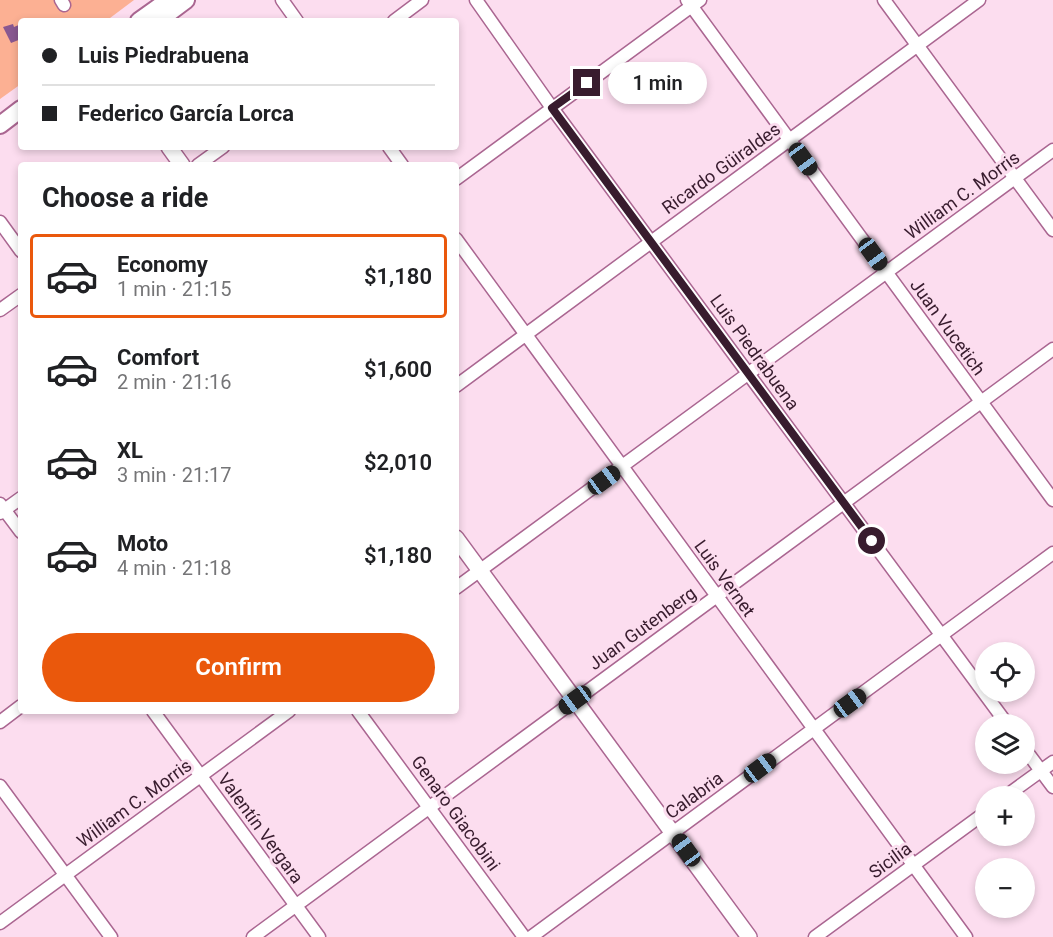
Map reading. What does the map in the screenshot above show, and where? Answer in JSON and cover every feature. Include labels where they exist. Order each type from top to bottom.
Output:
[{"type":"main road","points":[[145,18],[178,1]]},
{"type":"main road","points":[[161,18],[178,1]]},
{"type":"main road","points":[[0,125],[18,111]]},
{"type":"main road","points":[[0,138],[18,125]]},
{"type":"street","points":[[282,0],[295,18]]},
{"type":"street","points":[[398,18],[422,0]]},
{"type":"street","name":"Luis Piedrabuena","points":[[476,0],[552,108],[1000,714]]},
{"type":"street","points":[[884,0],[1053,230]]},
{"type":"street","name":"Ricardo Güiraldes","points":[[459,384],[979,0]]},
{"type":"street","points":[[459,176],[693,2]]},
{"type":"street","name":"Juan Vucetich","points":[[693,2],[789,140],[1053,500]]},
{"type":"street","points":[[202,162],[219,150]]},
{"type":"street","name":"William C. Morris","points":[[459,586],[1053,150]]},
{"type":"street","points":[[0,222],[18,247]]},
{"type":"street","name":"Luis Vernet","points":[[459,243],[966,937]]},
{"type":"street","points":[[0,310],[18,297]]},
{"type":"street","name":"Juan Gutenberg","points":[[253,937],[1053,349]]},
{"type":"street","points":[[18,500],[1,509],[18,529]]},
{"type":"street","points":[[459,542],[749,937]]},
{"type":"street","name":"Calabria","points":[[531,937],[1053,554]]},
{"type":"street","points":[[0,722],[18,708]]},
{"type":"street","name":"Valentín Vergara","points":[[155,714],[319,937]]},
{"type":"street","name":"William C. Morris","points":[[0,923],[285,714]]},
{"type":"street","name":"Genaro Giacobini","points":[[360,714],[524,937]]},
{"type":"street","points":[[1020,786],[1053,762]]},
{"type":"street","points":[[1035,763],[1053,787]]},
{"type":"street","points":[[0,786],[111,937]]},
{"type":"street","name":"Sicilia","points":[[815,937],[975,820]]},
{"type":"shaded area","points":[[0,0],[134,0],[110,18],[18,18],[18,86],[0,99]]},
{"type":"building","points":[[13,24],[14,27],[18,25],[18,40],[11,43],[3,27]]},
{"type":"route","points":[[587,83],[552,108],[872,541]]}]
